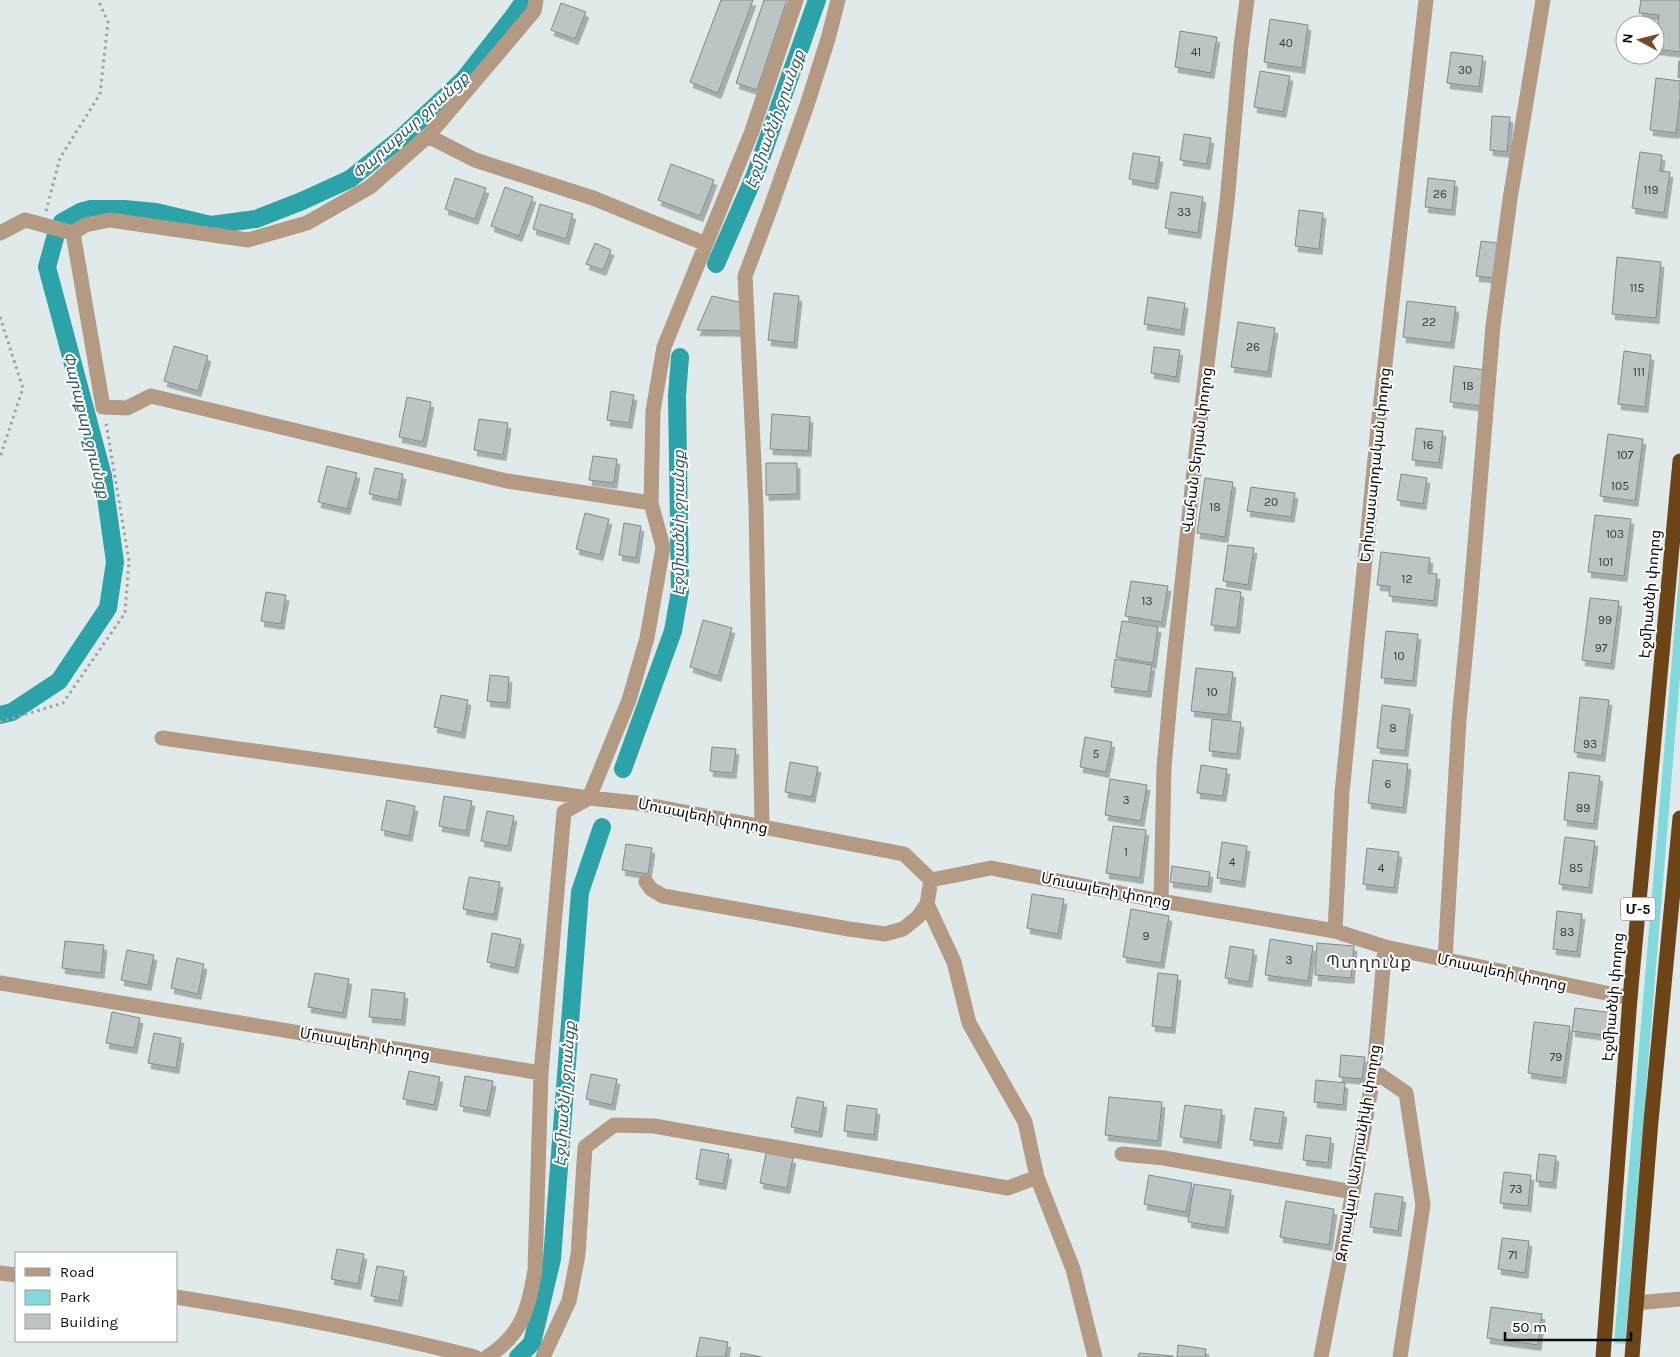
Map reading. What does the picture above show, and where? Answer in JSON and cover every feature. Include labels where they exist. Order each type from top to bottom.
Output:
[{"type":"highway","name":"Էջմիածնի փողոց","points":[[1603,1357],[1630,998],[1680,461]]},
{"type":"highway","name":"Մ-5","points":[[1632,1357],[1674,934],[1680,818]]},
{"type":"street","points":[[0,233],[25,220],[73,233],[85,225],[110,220],[248,240],[307,223],[370,187],[428,136],[534,11],[536,0]]},
{"type":"street","points":[[487,1357],[503,1347],[519,1326],[530,1297],[536,1260],[541,1073],[564,812],[589,798],[629,700],[647,638],[663,547],[651,503],[653,411],[664,346],[752,131],[796,0]]},
{"type":"street","points":[[762,827],[756,506],[745,276],[807,105],[838,0]]},
{"type":"street","name":"Վահան Տերյան փողոց","points":[[1160,901],[1164,767],[1171,688],[1194,470],[1227,202],[1240,54],[1247,0]]},
{"type":"street","name":"Երիտասարդական փողոց","points":[[1335,931],[1342,793],[1352,685],[1379,418],[1426,0]]},
{"type":"street","points":[[1445,960],[1459,720],[1493,326],[1510,199],[1543,0]]},
{"type":"street","points":[[428,136],[475,160],[593,198],[706,244]]},
{"type":"street","points":[[73,233],[103,407],[127,408],[151,396],[507,480],[651,503]]},
{"type":"street","name":"Մուսալեռի փողոց","points":[[162,738],[589,798],[637,803],[904,854],[932,880],[991,868],[1160,901],[1335,931],[1385,947],[1630,998]]},
{"type":"street","points":[[646,882],[651,889],[663,896],[885,934],[903,929],[918,917],[927,904],[932,880]]},
{"type":"street","points":[[927,904],[954,962],[969,1024],[1025,1122],[1038,1177],[1073,1269],[1096,1357]]},
{"type":"street","name":"Զորավար Անդրանիկի փողոց","points":[[1321,1357],[1353,1192],[1374,1070],[1385,947]]},
{"type":"street","name":"Մուսալեռի փողոց","points":[[0,983],[541,1073]]},
{"type":"street","points":[[1374,1070],[1406,1093],[1423,1205],[1400,1357]]},
{"type":"street","points":[[545,1357],[568,1301],[578,1255],[585,1147],[614,1126],[654,1126],[1008,1188],[1038,1177]]},
{"type":"street","points":[[1122,1154],[1164,1158],[1353,1192]]},
{"type":"street","points":[[0,1272],[15,1275]]},
{"type":"street","points":[[178,1297],[415,1342],[475,1357]]},
{"type":"street","points":[[1636,1303],[1680,1299]]},
{"type":"path","points":[[43,225],[60,158],[100,94],[108,22],[98,0]]},
{"type":"path","points":[[0,317],[23,388],[0,457]]},
{"type":"path","points":[[0,722],[63,703],[125,613],[129,561],[103,407]]},
{"type":"green space","points":[[1680,564],[1680,676],[1625,1344],[1614,1343]]},
{"type":"building","points":[[721,0],[753,0],[718,93],[690,82]]},
{"type":"building","points":[[764,0],[787,0],[757,90],[736,83]]},
{"type":"building","points":[[1641,0],[1680,0],[1680,52],[1665,50],[1665,15],[1639,13]]},
{"type":"building","points":[[561,3],[586,12],[575,39],[551,30]]},
{"type":"building","points":[[1270,19],[1308,25],[1302,68],[1264,62]]},
{"type":"building","points":[[1180,31],[1217,37],[1211,73],[1175,67]]},
{"type":"building","points":[[1451,52],[1483,56],[1479,87],[1447,83]]},
{"type":"building","points":[[1680,61],[1680,78],[1678,77]]},
{"type":"building","points":[[1260,71],[1290,76],[1283,112],[1254,107]]},
{"type":"building","points":[[1656,78],[1680,81],[1676,133],[1650,130]]},
{"type":"building","points":[[1492,116],[1510,117],[1507,152],[1490,150]]},
{"type":"building","points":[[1184,134],[1211,138],[1207,164],[1180,160]]},
{"type":"building","points":[[1640,152],[1662,155],[1660,171],[1670,172],[1664,213],[1632,208]]},
{"type":"building","points":[[1133,153],[1160,157],[1155,184],[1129,179]]},
{"type":"building","points":[[671,164],[714,180],[700,216],[658,200]]},
{"type":"building","points":[[455,178],[486,188],[475,219],[445,209]]},
{"type":"building","points":[[1428,178],[1455,181],[1452,210],[1425,207]]},
{"type":"building","points":[[505,187],[533,197],[519,236],[491,226]]},
{"type":"building","points":[[1171,192],[1203,197],[1198,233],[1165,228]]},
{"type":"building","points":[[540,204],[573,214],[566,239],[533,229]]},
{"type":"building","points":[[1299,210],[1323,213],[1319,249],[1295,246]]},
{"type":"building","points":[[1481,241],[1498,243],[1494,278],[1476,276]]},
{"type":"building","points":[[595,243],[611,250],[603,270],[586,264]]},
{"type":"building","points":[[1617,257],[1661,262],[1656,318],[1612,314]]},
{"type":"building","points":[[774,293],[799,296],[794,343],[768,340]]},
{"type":"building","points":[[712,296],[743,303],[743,331],[697,330]]},
{"type":"building","points":[[1148,297],[1185,303],[1181,330],[1144,324]]},
{"type":"building","points":[[1407,301],[1456,307],[1451,343],[1403,337]]},
{"type":"building","points":[[1238,322],[1275,328],[1268,372],[1231,367]]},
{"type":"building","points":[[174,346],[208,356],[198,391],[164,381]]},
{"type":"building","points":[[1154,347],[1180,350],[1176,377],[1151,373]]},
{"type":"building","points":[[1624,351],[1651,355],[1645,407],[1618,404]]},
{"type":"building","points":[[1454,366],[1486,370],[1481,406],[1450,402]]},
{"type":"building","points":[[611,391],[634,395],[629,423],[607,420]]},
{"type":"building","points":[[407,397],[431,402],[423,442],[399,437]]},
{"type":"building","points":[[772,414],[810,417],[808,451],[770,449]]},
{"type":"building","points":[[479,419],[508,423],[503,455],[474,450]]},
{"type":"building","points":[[1416,428],[1443,431],[1439,463],[1412,460]]},
{"type":"building","points":[[1608,434],[1643,439],[1635,501],[1600,496]]},
{"type":"building","points":[[593,456],[617,459],[614,483],[589,480]]},
{"type":"building","points":[[766,463],[797,463],[797,494],[766,495]]},
{"type":"building","points":[[327,466],[357,473],[347,509],[318,502]]},
{"type":"building","points":[[375,468],[403,474],[398,500],[369,494]]},
{"type":"building","points":[[1401,474],[1427,478],[1423,504],[1397,500]]},
{"type":"building","points":[[1205,478],[1233,482],[1225,537],[1197,533]]},
{"type":"building","points":[[1251,487],[1295,493],[1291,517],[1247,511]]},
{"type":"building","points":[[585,513],[609,519],[600,555],[576,549]]},
{"type":"building","points":[[1595,515],[1631,519],[1624,576],[1588,572]]},
{"type":"building","points":[[624,523],[641,526],[636,558],[619,555]]},
{"type":"building","points":[[1228,545],[1254,548],[1248,585],[1223,581]]},
{"type":"building","points":[[1381,552],[1430,558],[1428,573],[1437,574],[1434,601],[1389,596],[1390,586],[1377,585]]},
{"type":"building","points":[[1131,581],[1168,586],[1162,622],[1125,616]]},
{"type":"building","points":[[1216,588],[1241,592],[1237,628],[1211,625]]},
{"type":"building","points":[[266,592],[286,595],[281,624],[261,621]]},
{"type":"building","points":[[1590,598],[1619,601],[1611,664],[1582,660]]},
{"type":"building","points":[[703,620],[732,628],[718,676],[690,667]]},
{"type":"building","points":[[1122,621],[1158,627],[1153,663],[1116,657]]},
{"type":"building","points":[[1386,631],[1418,634],[1413,681],[1381,678]]},
{"type":"building","points":[[1115,659],[1152,665],[1148,692],[1111,687]]},
{"type":"building","points":[[1196,668],[1233,672],[1228,715],[1191,711]]},
{"type":"building","points":[[490,675],[509,677],[507,703],[487,701]]},
{"type":"building","points":[[441,695],[468,700],[462,733],[434,727]]},
{"type":"building","points":[[1580,697],[1609,700],[1602,756],[1574,752]]},
{"type":"building","points":[[1382,705],[1410,709],[1405,751],[1377,748]]},
{"type":"building","points":[[1212,719],[1241,722],[1237,754],[1209,751]]},
{"type":"building","points":[[1085,737],[1112,742],[1106,772],[1080,767]]},
{"type":"building","points":[[712,747],[736,749],[733,773],[710,771]]},
{"type":"building","points":[[1373,760],[1408,764],[1403,808],[1368,803]]},
{"type":"building","points":[[790,762],[818,767],[812,797],[785,792]]},
{"type":"building","points":[[1201,765],[1227,769],[1223,796],[1197,793]]},
{"type":"building","points":[[1569,772],[1600,776],[1594,824],[1564,820]]},
{"type":"building","points":[[1110,779],[1147,785],[1141,821],[1105,815]]},
{"type":"building","points":[[444,796],[472,801],[466,831],[439,826]]},
{"type":"building","points":[[387,800],[415,806],[409,836],[381,830]]},
{"type":"building","points":[[487,811],[514,816],[508,846],[481,841]]},
{"type":"building","points":[[1113,826],[1146,830],[1140,878],[1106,873]]},
{"type":"building","points":[[1565,837],[1595,841],[1589,888],[1559,884]]},
{"type":"building","points":[[1222,842],[1247,846],[1242,882],[1217,878]]},
{"type":"building","points":[[626,844],[652,848],[648,874],[622,870]]},
{"type":"building","points":[[1367,848],[1399,852],[1394,888],[1363,884]]},
{"type":"building","points":[[1172,866],[1210,872],[1208,887],[1170,882]]},
{"type":"building","points":[[469,877],[500,882],[494,915],[463,909]]},
{"type":"building","points":[[1032,894],[1064,899],[1058,934],[1027,928]]},
{"type":"building","points":[[1131,909],[1169,916],[1161,963],[1123,957]]},
{"type":"building","points":[[1557,911],[1582,914],[1577,952],[1553,949]]},
{"type":"building","points":[[492,933],[521,939],[515,968],[487,962]]},
{"type":"building","points":[[1270,939],[1313,946],[1308,981],[1265,975]]},
{"type":"building","points":[[65,941],[104,945],[101,973],[62,968]]},
{"type":"building","points":[[1317,943],[1354,946],[1351,978],[1315,975]]},
{"type":"building","points":[[1230,946],[1254,950],[1249,982],[1225,978]]},
{"type":"building","points":[[127,950],[154,955],[148,985],[121,980]]},
{"type":"building","points":[[177,958],[204,964],[198,994],[171,988]]},
{"type":"building","points":[[315,973],[349,979],[343,1013],[308,1007]]},
{"type":"building","points":[[1158,973],[1178,975],[1172,1028],[1152,1026]]},
{"type":"building","points":[[372,989],[405,993],[402,1020],[369,1017]]},
{"type":"building","points":[[1575,1008],[1613,1013],[1610,1036],[1572,1031]]},
{"type":"building","points":[[112,1012],[140,1018],[134,1048],[106,1043]]},
{"type":"building","points":[[1534,1022],[1570,1026],[1563,1078],[1528,1073]]},
{"type":"building","points":[[154,1033],[181,1038],[176,1068],[148,1063]]},
{"type":"building","points":[[1341,1055],[1365,1057],[1362,1079],[1339,1077]]},
{"type":"building","points":[[409,1071],[440,1077],[434,1105],[403,1099]]},
{"type":"building","points":[[591,1074],[617,1079],[612,1105],[586,1099]]},
{"type":"building","points":[[465,1076],[493,1081],[487,1111],[460,1106]]},
{"type":"building","points":[[1316,1080],[1345,1083],[1343,1105],[1314,1102]]},
{"type":"building","points":[[797,1097],[824,1102],[819,1132],[791,1127]]},
{"type":"building","points":[[1109,1097],[1162,1102],[1158,1141],[1105,1135]]},
{"type":"building","points":[[847,1105],[877,1109],[874,1135],[844,1131]]},
{"type":"building","points":[[1185,1105],[1222,1110],[1218,1143],[1180,1137]]},
{"type":"building","points":[[1255,1108],[1284,1112],[1279,1144],[1250,1140]]},
{"type":"building","points":[[1306,1135],[1331,1138],[1328,1163],[1303,1160]]},
{"type":"building","points":[[701,1149],[729,1154],[723,1184],[696,1179]]},
{"type":"building","points":[[766,1153],[793,1158],[787,1188],[760,1183]]},
{"type":"building","points":[[1539,1154],[1556,1156],[1553,1183],[1536,1181]]},
{"type":"building","points":[[1504,1172],[1531,1175],[1528,1206],[1500,1203]]},
{"type":"building","points":[[1149,1175],[1192,1183],[1186,1212],[1144,1204]]},
{"type":"building","points":[[1194,1184],[1231,1190],[1225,1228],[1188,1222]]},
{"type":"building","points":[[1375,1193],[1403,1197],[1398,1231],[1370,1227]]},
{"type":"building","points":[[1286,1201],[1334,1209],[1329,1245],[1280,1237]]},
{"type":"building","points":[[1502,1238],[1529,1241],[1525,1273],[1498,1269]]},
{"type":"building","points":[[337,1249],[364,1254],[358,1284],[331,1279]]},
{"type":"building","points":[[377,1266],[404,1271],[399,1301],[371,1296]]},
{"type":"building","points":[[1491,1307],[1542,1314],[1538,1345],[1487,1338]]},
{"type":"building","points":[[700,1337],[728,1342],[725,1357],[696,1357]]},
{"type":"building","points":[[1178,1345],[1206,1349],[1205,1357],[1177,1357]]},
{"type":"building","points":[[741,1353],[762,1357],[740,1357]]},
{"type":"building","points":[[1139,1353],[1173,1356],[1173,1357],[1138,1357]]},
{"type":"waterway","name":"Փարաքար ջրանցք","points":[[62,222],[80,212],[91,209],[124,209],[156,212],[211,225],[256,219],[350,179],[400,139],[464,79],[525,0]]},
{"type":"waterway","name":"Էջմիածնի ջրանցք","points":[[716,264],[755,175],[817,0]]},
{"type":"waterway","name":"Փարաքար ջրանցք","points":[[0,715],[12,712],[59,681],[108,608],[115,562],[103,476],[47,267],[55,238]]},
{"type":"waterway","name":"Էջմիածնի ջրանցք","points":[[623,769],[673,631],[680,591],[677,396],[680,357]]},
{"type":"waterway","name":"Էջմիածնի ջրանցք","points":[[518,1357],[532,1343],[552,1259],[580,892],[602,827]]},
{"type":"district","name":"Պտղունք","points":[[1369,962]]}]
